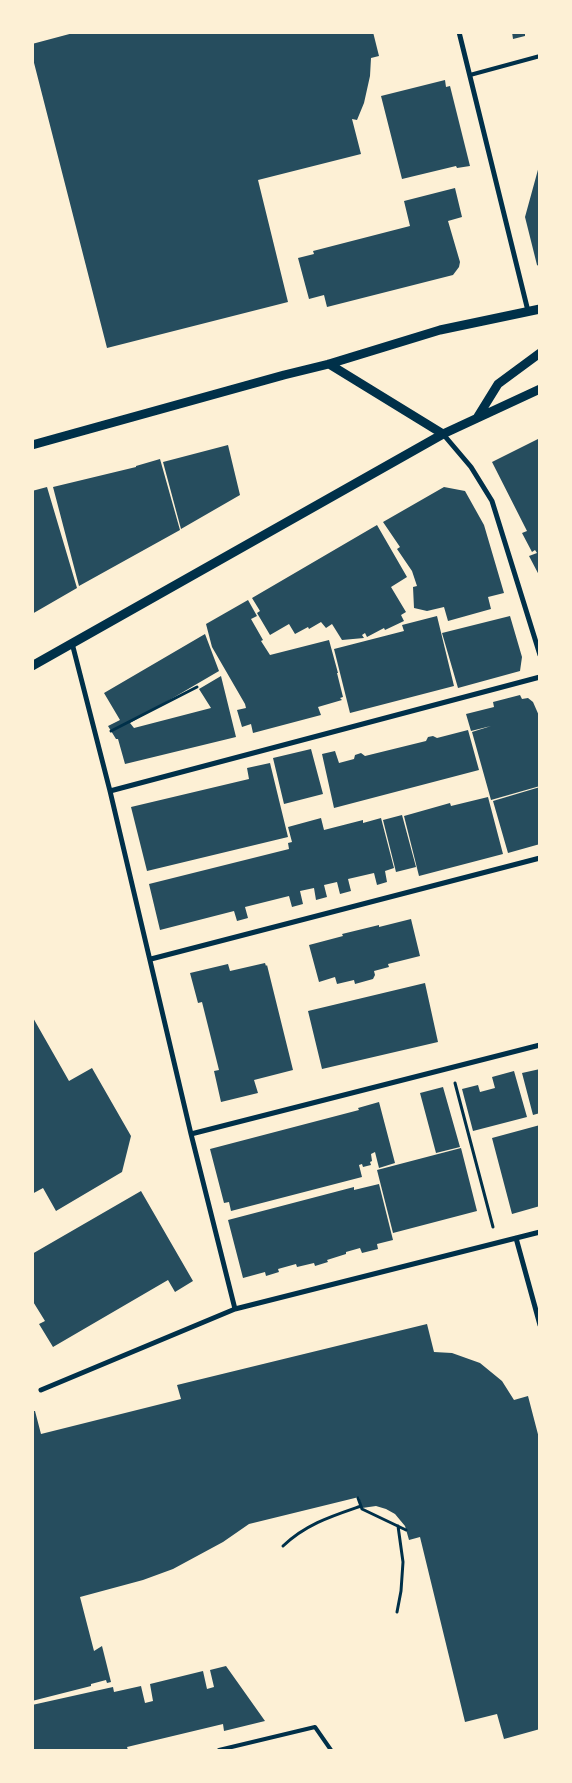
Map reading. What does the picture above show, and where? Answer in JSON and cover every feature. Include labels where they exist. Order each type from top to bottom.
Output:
[{"type":"street","points":[[459,32],[528,311]]},
{"type":"street","points":[[32,445],[329,364],[440,330],[540,309]]},
{"type":"street","points":[[477,418],[498,384],[540,353]]},
{"type":"street","points":[[329,364],[443,434],[471,467],[492,501],[540,654]]},
{"type":"street","points":[[32,666],[443,434],[540,389]]},
{"type":"street","points":[[72,643],[110,791],[235,1309]]},
{"type":"street","points":[[110,791],[540,678]]},
{"type":"street","points":[[151,959],[540,858]]},
{"type":"street","points":[[192,1134],[540,1045]]},
{"type":"street","points":[[41,1390],[235,1309],[540,1232]]},
{"type":"street","points":[[516,1238],[540,1326]]},
{"type":"lane","points":[[470,75],[540,56]]},
{"type":"lane","points":[[219,1750],[315,1727],[331,1750]]},
{"type":"path","points":[[97,738],[197,687]]},
{"type":"path","points":[[451,1068],[497,1243]]},
{"type":"path","points":[[358,1498],[362,1509],[406,1530]]},
{"type":"path","points":[[283,1546],[309,1526],[361,1506]]},
{"type":"path","points":[[397,1612],[402,1590],[403,1562],[398,1526]]},
{"type":"building","points":[[77,32],[373,32],[379,56],[371,58],[370,76],[364,103],[357,120],[352,119],[361,154],[258,180],[288,302],[107,348],[32,55],[32,44]]},
{"type":"building","points":[[512,32],[525,32],[525,36],[513,39]]},
{"type":"building","points":[[445,80],[446,87],[450,86],[470,166],[457,168],[456,166],[402,179],[381,96]]},
{"type":"building","points":[[539,166],[540,267],[537,265],[525,217]]},
{"type":"building","points":[[455,188],[462,217],[448,221],[460,262],[453,275],[327,307],[324,295],[309,299],[298,258],[314,254],[313,251],[410,226],[404,201]]},
{"type":"building","points":[[540,438],[540,577],[529,556],[537,553],[535,550],[532,552],[522,533],[527,531],[492,462]]},
{"type":"building","points":[[228,445],[240,495],[181,529],[163,462]]},
{"type":"building","points":[[160,459],[180,530],[79,586],[53,487],[136,467]]},
{"type":"building","points":[[47,487],[77,588],[32,614],[32,491]]},
{"type":"building","points":[[444,487],[465,491],[484,525],[504,593],[488,597],[491,609],[448,621],[444,607],[427,611],[414,608],[413,587],[417,586],[412,571],[397,549],[400,547],[383,522]]},
{"type":"building","points":[[377,525],[407,577],[391,587],[406,612],[401,615],[404,621],[385,630],[384,628],[367,637],[365,633],[362,635],[364,638],[342,640],[332,624],[326,628],[321,622],[295,634],[289,624],[270,635],[257,613],[260,611],[252,598]]},
{"type":"building","points":[[248,600],[257,616],[251,619],[270,655],[329,640],[338,673],[343,697],[340,698],[342,700],[318,707],[321,715],[253,733],[251,724],[242,727],[237,710],[246,708],[245,704],[212,647],[206,624]]},
{"type":"building","points":[[437,616],[454,686],[350,713],[334,649],[404,631],[402,625]]},
{"type":"building","points":[[510,616],[522,657],[520,671],[458,688],[442,633]]},
{"type":"building","points":[[205,634],[219,671],[130,723],[134,728],[211,708],[199,689],[221,676],[236,737],[125,764],[118,739],[116,739],[108,726],[120,720],[104,693]]},
{"type":"building","points":[[520,695],[522,699],[528,698],[533,702],[540,718],[540,786],[491,800],[472,732],[491,726],[471,731],[466,714],[494,707],[493,702]]},
{"type":"building","points":[[468,730],[479,770],[334,808],[322,754],[335,751],[339,763],[354,759],[355,755],[361,753],[365,756],[426,741],[428,737],[433,736],[437,738]]},
{"type":"building","points":[[311,749],[323,794],[284,804],[273,758]]},
{"type":"building","points":[[270,763],[288,837],[147,871],[131,807],[249,779],[247,768]]},
{"type":"building","points":[[540,787],[540,844],[508,853],[493,801]]},
{"type":"building","points":[[488,797],[503,854],[419,876],[404,816],[450,803],[451,806]]},
{"type":"building","points":[[402,815],[416,867],[396,872],[383,820]]},
{"type":"building","points":[[321,818],[324,830],[363,820],[363,823],[381,818],[394,868],[385,871],[387,882],[377,885],[374,873],[348,879],[351,891],[340,894],[337,882],[324,885],[327,897],[316,900],[314,888],[300,891],[303,904],[292,907],[289,896],[245,907],[248,918],[237,921],[234,911],[160,930],[149,884],[289,849],[288,843],[292,842],[288,827]]},
{"type":"building","points":[[411,919],[420,956],[388,964],[389,967],[374,971],[373,979],[355,984],[354,980],[337,984],[335,977],[319,982],[309,945],[343,936],[342,934]]},
{"type":"building","points":[[265,963],[293,1070],[254,1080],[258,1093],[221,1102],[214,1071],[219,1070],[202,1002],[198,1003],[190,973],[228,964],[230,971]]},
{"type":"building","points":[[425,983],[438,1042],[322,1069],[308,1011]]},
{"type":"building","points":[[32,1016],[69,1081],[92,1068],[131,1136],[122,1172],[56,1211],[43,1188],[32,1194]]},
{"type":"building","points":[[540,1069],[540,1113],[533,1115],[522,1073]]},
{"type":"building","points":[[514,1071],[527,1117],[473,1131],[462,1089],[478,1085],[480,1092],[495,1088],[492,1077]]},
{"type":"building","points":[[443,1087],[460,1147],[436,1153],[420,1093]]},
{"type":"building","points":[[379,1102],[395,1163],[379,1168],[375,1152],[371,1154],[371,1165],[363,1167],[362,1164],[359,1165],[362,1177],[231,1211],[229,1202],[224,1203],[210,1149],[359,1110],[358,1108]]},
{"type":"building","points":[[540,1125],[540,1206],[512,1214],[492,1138]]},
{"type":"building","points":[[461,1148],[477,1211],[393,1233],[377,1170]]},
{"type":"building","points":[[379,1184],[393,1240],[377,1244],[378,1249],[362,1253],[360,1248],[315,1266],[314,1263],[297,1267],[296,1264],[278,1269],[279,1272],[266,1276],[265,1272],[243,1278],[228,1220],[354,1187],[354,1190]]},
{"type":"building","points":[[141,1191],[193,1281],[175,1292],[168,1280],[53,1347],[39,1324],[45,1321],[32,1300],[32,1254]]},
{"type":"building","points":[[427,1324],[434,1352],[452,1353],[480,1363],[502,1381],[514,1400],[528,1396],[540,1442],[540,1729],[504,1739],[497,1714],[465,1722],[420,1537],[409,1540],[405,1526],[395,1514],[376,1506],[362,1508],[359,1497],[249,1524],[223,1542],[173,1569],[143,1580],[80,1597],[94,1651],[102,1646],[111,1682],[107,1683],[106,1680],[91,1684],[91,1686],[32,1701],[32,1411],[35,1411],[41,1434],[181,1399],[177,1385]]},
{"type":"building","points":[[226,1666],[265,1721],[224,1731],[223,1724],[127,1747],[128,1750],[32,1750],[32,1705],[113,1687],[114,1692],[141,1686],[145,1703],[153,1701],[150,1684],[203,1671],[207,1689],[214,1687],[210,1670]]}]
